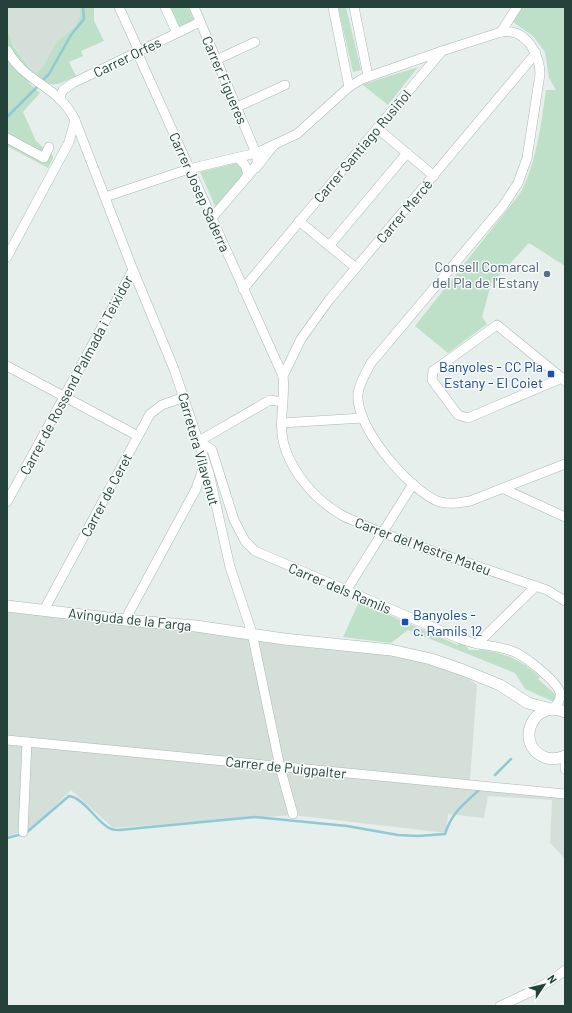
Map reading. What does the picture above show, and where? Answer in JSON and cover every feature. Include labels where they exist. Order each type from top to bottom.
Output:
[{"type":"street","name":"Carrer Josep Saderra","points":[[119,7],[138,49],[137,52],[283,376]]},
{"type":"street","points":[[165,7],[177,33]]},
{"type":"street","name":"Carrer Figueres","points":[[194,7],[256,153]]},
{"type":"street","points":[[333,7],[349,87]]},
{"type":"street","points":[[354,7],[368,76]]},
{"type":"street","points":[[501,32],[517,7]]},
{"type":"street","name":"Carrer Orfes","points":[[59,99],[63,90],[73,83],[200,22]]},
{"type":"street","points":[[105,197],[189,169],[256,153],[274,145],[296,134],[360,79],[501,32],[511,32],[517,34],[526,40],[536,54],[539,61],[540,74],[527,158],[518,183],[503,206],[371,363],[360,384],[358,394],[363,418],[376,443],[396,467],[413,484],[436,500],[453,504],[470,501],[565,464]]},
{"type":"street","points":[[216,60],[255,42]]},
{"type":"street","name":"Carretera Vilavenut","points":[[7,50],[16,65],[30,78],[59,99],[75,120],[133,270],[174,369],[209,473],[230,567],[252,634],[280,767],[293,814]]},
{"type":"street","name":"Carrer Santiago Rusiñol","points":[[243,289],[442,51]]},
{"type":"street","name":"Carrer Mercè","points":[[283,376],[312,322],[536,54]]},
{"type":"street","points":[[237,107],[285,85]]},
{"type":"street","points":[[7,257],[69,142],[75,120]]},
{"type":"street","points":[[377,128],[434,176]]},
{"type":"street","points":[[7,138],[44,158],[49,147]]},
{"type":"street","points":[[69,142],[78,140],[84,143]]},
{"type":"street","points":[[212,218],[260,164],[274,145]]},
{"type":"street","points":[[250,174],[258,162],[256,153]]},
{"type":"street","points":[[329,246],[407,153]]},
{"type":"street","points":[[238,158],[244,163],[250,174]]},
{"type":"street","points":[[299,221],[356,268]]},
{"type":"street","name":"Carrer de Rossend Palmada i Teixidor","points":[[7,502],[133,270]]},
{"type":"street","points":[[497,325],[564,380],[468,418],[458,415],[432,380],[433,371],[497,325]]},
{"type":"street","points":[[7,366],[138,436]]},
{"type":"street","name":"Carrer del Mestre Mateu","points":[[283,376],[284,385],[281,423],[285,449],[299,476],[313,493],[326,505],[341,515],[382,533],[547,590],[565,601]]},
{"type":"street","name":"Carrer de Ceret","points":[[44,610],[150,414],[162,405],[184,397]]},
{"type":"street","points":[[199,440],[270,400],[282,402]]},
{"type":"street","points":[[281,423],[363,418]]},
{"type":"street","name":"Carrer dels Ramils","points":[[199,440],[212,450],[234,520],[245,541],[254,551],[458,638],[477,644],[503,648],[519,653],[531,662],[558,688],[560,695],[559,710]]},
{"type":"street","points":[[125,620],[196,489],[205,463]]},
{"type":"street","points":[[346,591],[413,484]]},
{"type":"street","points":[[196,489],[204,487],[208,488],[214,494]]},
{"type":"street","points":[[504,489],[565,517]]},
{"type":"street","points":[[477,644],[536,586]]},
{"type":"street","name":"Avinguda de la Farga","points":[[7,606],[125,620],[196,626],[252,634]]},
{"type":"street","points":[[252,634],[284,639],[391,650],[431,659],[500,685],[535,706],[559,710]]},
{"type":"street","points":[[523,700],[530,727],[529,739],[537,753],[552,759],[565,756]]},
{"type":"street","points":[[530,727],[533,720],[539,714],[559,710]]},
{"type":"street","name":"Carrer de Puigpalter","points":[[7,740],[565,794]]},
{"type":"street","points":[[23,832],[27,742]]},
{"type":"street","points":[[565,761],[565,769]]},
{"type":"street","points":[[500,1006],[526,994],[558,976],[565,970]]},
{"type":"shaded area","points":[[7,7],[79,7],[80,15],[75,27],[61,38],[43,68],[35,75],[10,38],[7,29]]},
{"type":"shaded area","points":[[7,609],[362,646],[451,665],[477,685],[470,780],[565,790],[565,859],[550,843],[552,800],[488,796],[484,818],[448,814],[446,833],[293,815],[113,828],[71,790],[32,829],[7,836]]},
{"type":"green space","points":[[79,7],[94,7],[94,21],[104,41],[81,51],[83,56],[69,62],[76,76],[59,84],[51,84],[35,75],[43,67],[55,45],[75,27],[80,15]]},
{"type":"green space","points":[[168,7],[188,7],[194,20],[177,27]]},
{"type":"green space","points":[[338,7],[346,7],[361,70],[353,72]]},
{"type":"green space","points":[[522,7],[565,7],[565,266],[529,243],[491,284],[482,317],[487,324],[448,353],[415,326],[521,192],[535,155],[546,90],[556,90],[549,78],[545,52],[533,36],[513,22]]},
{"type":"green space","points":[[7,29],[14,47],[35,75],[29,83],[40,93],[23,112],[36,141],[53,156],[48,168],[7,146]]},
{"type":"green space","points":[[418,67],[388,105],[363,85],[364,84]]},
{"type":"green space","points":[[237,163],[243,167],[243,176],[216,208],[200,172]]},
{"type":"green space","points":[[359,602],[458,645],[459,643],[466,646],[469,650],[480,649],[512,658],[525,665],[540,677],[538,679],[559,699],[552,701],[525,689],[515,673],[408,630],[391,643],[343,637]]},
{"type":"waterway","points":[[42,81],[49,74],[71,35],[84,19],[83,7]]},
{"type":"waterway","points":[[7,117],[39,85]]},
{"type":"waterway","points":[[495,775],[511,759]]},
{"type":"waterway","points":[[7,838],[26,833],[69,796],[80,801],[104,825],[115,830],[255,817],[347,826],[398,835],[418,836],[445,834],[455,814],[479,790]]},
{"type":"place","name":"Consell Comarcal del Pla de l'Estany","points":[[547,274]]},
{"type":"place","name":"Banyoles - CC Pla Estany - El Coiet","points":[[551,374]]},
{"type":"place","name":"Banyoles - c. Ramils 12","points":[[405,622]]}]
